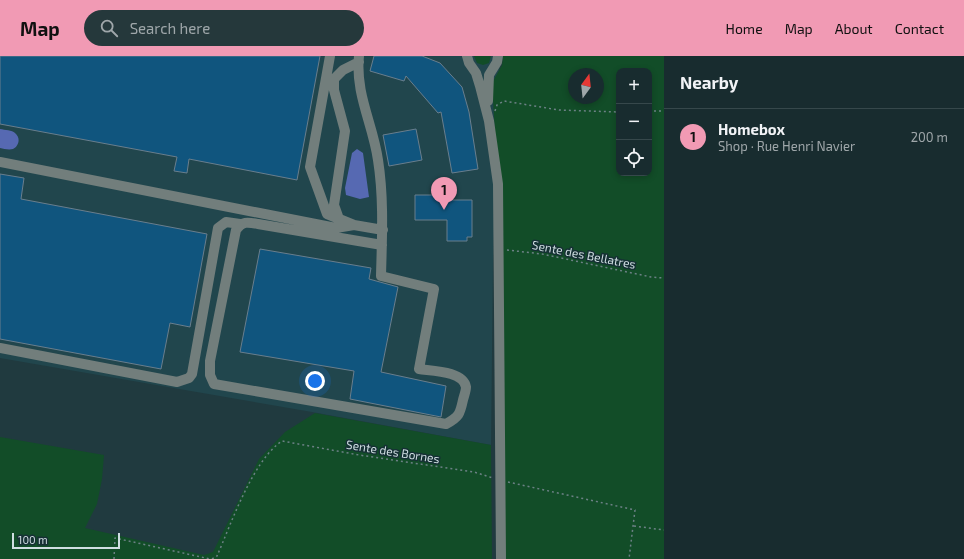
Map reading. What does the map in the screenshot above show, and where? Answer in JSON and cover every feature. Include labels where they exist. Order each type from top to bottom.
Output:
[{"type":"street","points":[[330,56],[310,167],[327,214],[354,225],[383,230]]},
{"type":"street","points":[[488,121],[488,81],[492,68],[497,62],[498,56]]},
{"type":"street","points":[[324,90],[343,70],[359,59]]},
{"type":"street","points":[[240,224],[236,230],[210,361],[210,375],[214,384],[446,424],[457,417],[461,410],[466,388],[462,380],[457,376],[419,369],[434,289],[381,276],[383,230],[382,192],[373,135],[364,113],[360,91],[359,59]]},
{"type":"street","points":[[468,61],[483,72],[492,68]]},
{"type":"street","points":[[468,61],[478,78],[488,121],[498,184],[500,250],[501,559]]},
{"type":"street","points":[[334,80],[334,90],[346,131],[334,205],[339,219]]},
{"type":"street","points":[[0,162],[336,228],[354,225]]},
{"type":"street","points":[[0,348],[177,382],[189,378],[192,374],[218,228],[226,222],[258,224],[382,245]]},
{"type":"path","points":[[488,121],[495,114],[497,105],[504,101],[559,110],[616,112]]},
{"type":"path","points":[[652,111],[664,111]]},
{"type":"path","name":"Sente des Bellatres","points":[[500,250],[542,254],[664,278]]},
{"type":"path","name":"Sente des Bornes","points":[[211,559],[217,556],[250,484],[266,456],[273,446],[282,441],[359,455],[474,472],[500,480],[635,510],[634,526]]},
{"type":"path","points":[[629,559],[634,526],[664,530]]},
{"type":"path","points":[[114,559],[115,538],[211,559]]},
{"type":"shaded area","points":[[0,56],[500,56],[493,259],[491,445],[312,412],[0,358]]},
{"type":"green space","points":[[474,56],[491,56],[489,63],[483,65],[477,63]]},
{"type":"green space","points":[[503,56],[664,56],[664,559],[501,559],[498,184],[492,83],[502,65]]},
{"type":"green space","points":[[315,413],[491,445],[492,559],[0,559],[0,437],[104,455],[102,479],[97,504],[85,528],[204,555],[213,552],[259,459],[285,432]]},
{"type":"water","points":[[0,129],[12,131],[17,135],[19,139],[15,148],[0,148]]},
{"type":"water","points":[[357,149],[363,153],[369,197],[360,199],[346,195],[345,188],[352,153]]},
{"type":"building","points":[[0,56],[320,56],[297,180],[189,159],[187,173],[174,171],[177,157],[0,124]]},
{"type":"building","points":[[374,56],[422,56],[440,63],[462,87],[469,112],[478,169],[452,173],[441,112],[438,113],[406,76],[404,81],[370,71]]},
{"type":"building","points":[[416,129],[422,160],[389,166],[383,135]]},
{"type":"building","points":[[0,174],[24,178],[21,199],[207,234],[190,327],[170,323],[161,369],[0,339]]},
{"type":"building","points":[[415,195],[448,195],[448,200],[472,200],[472,237],[467,237],[467,241],[447,241],[447,220],[415,220]]},
{"type":"building","points":[[260,249],[371,268],[369,279],[398,287],[381,372],[446,386],[441,417],[350,399],[354,371],[240,352]]},
{"type":"place","name":"Homebox","points":[[444,210]]}]
